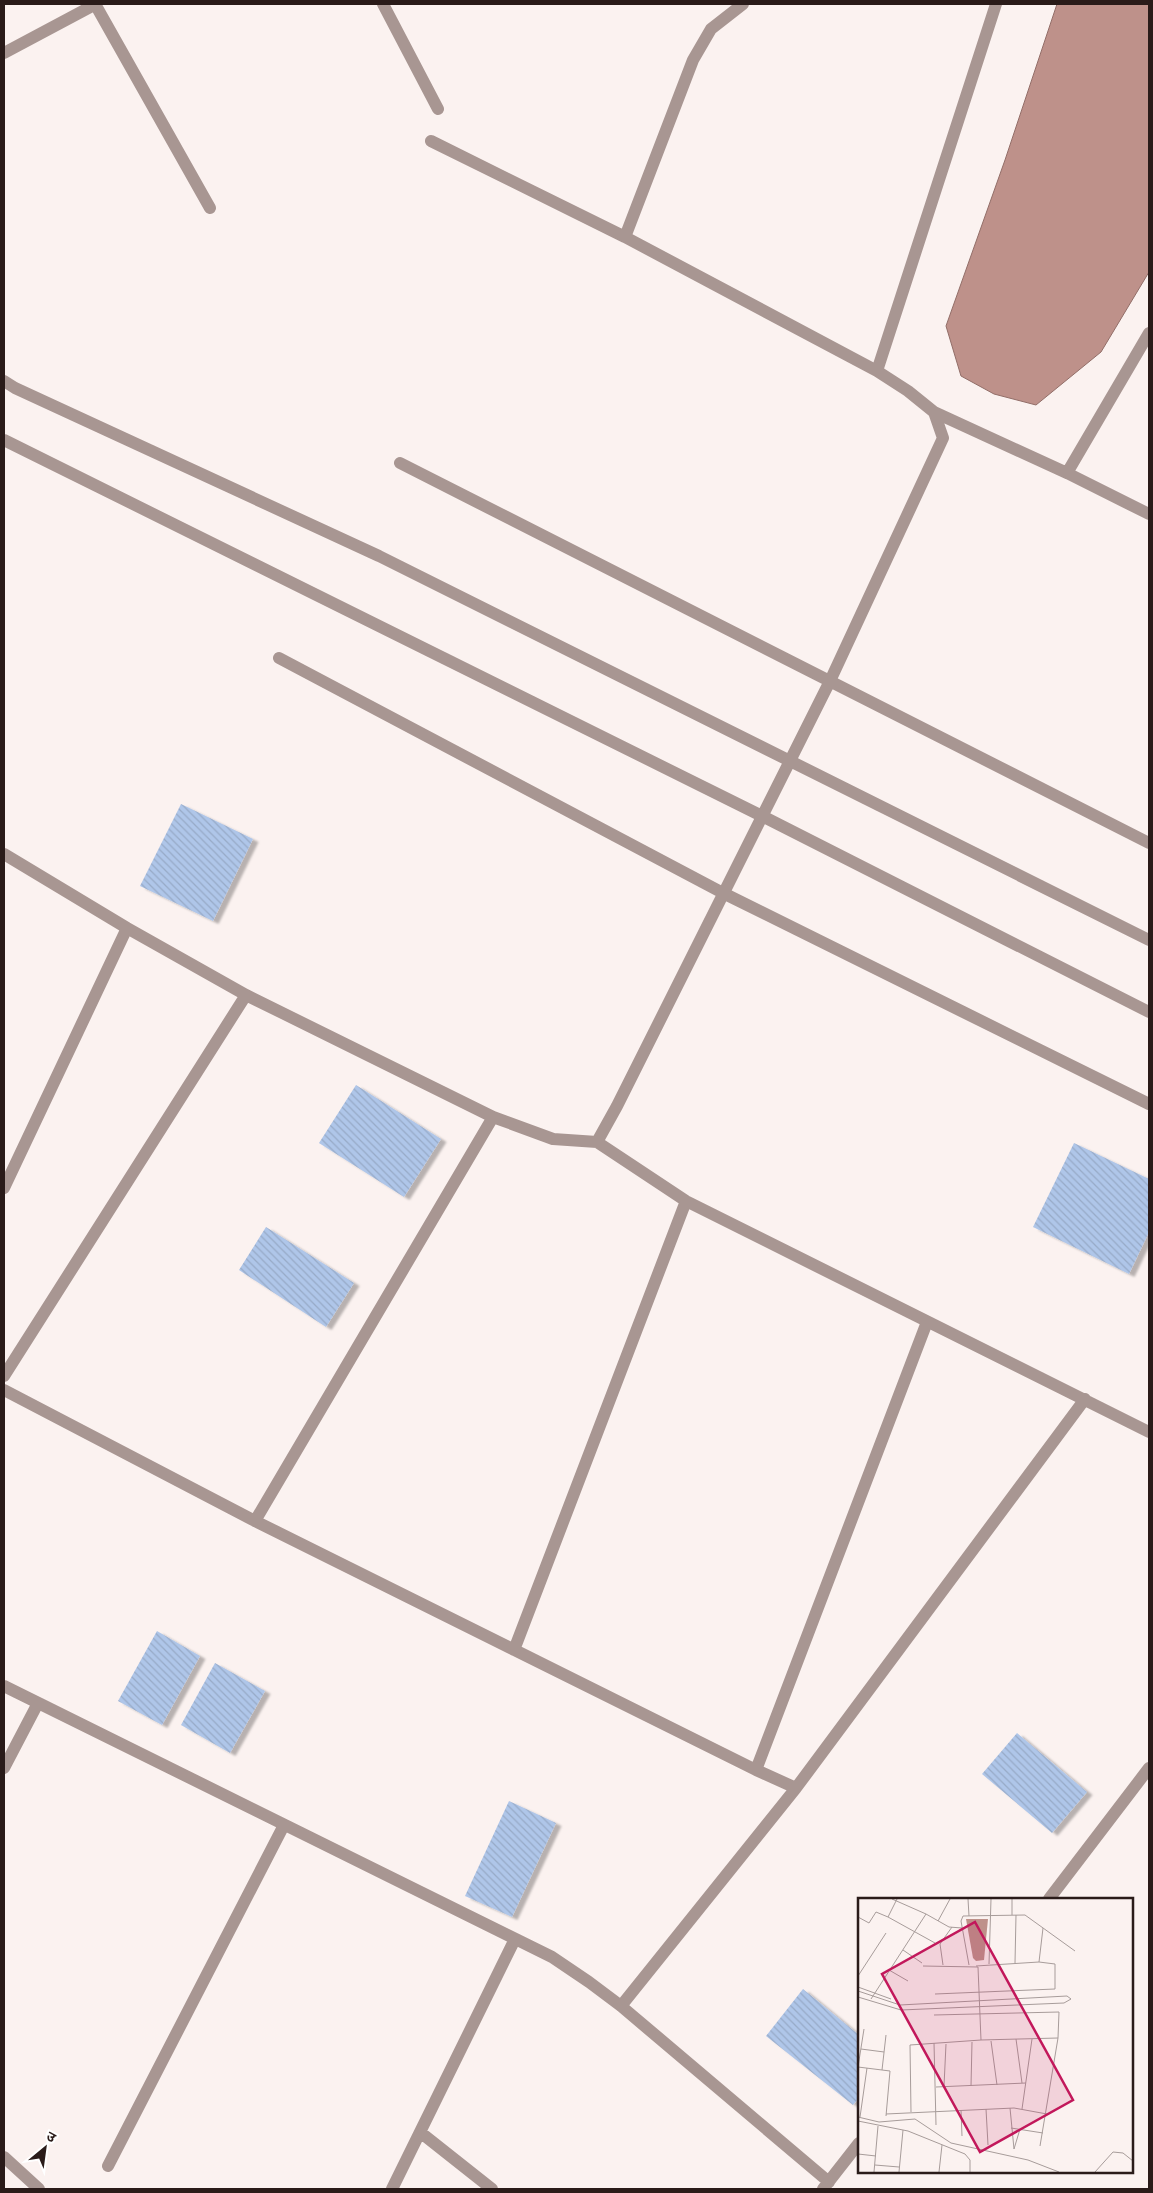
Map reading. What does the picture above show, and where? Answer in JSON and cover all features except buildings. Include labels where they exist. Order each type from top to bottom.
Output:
[{"type":"street","points":[[4,53],[95,4],[210,208]]},
{"type":"street","points":[[383,4],[438,109]]},
{"type":"street","points":[[625,237],[693,60],[711,29],[743,4]]},
{"type":"street","points":[[877,371],[996,4]]},
{"type":"street","points":[[431,141],[625,237],[877,371],[908,391],[934,412],[1067,473],[1149,514]]},
{"type":"street","points":[[1067,473],[1149,333]]},
{"type":"street","points":[[4,381],[15,388],[379,556],[1149,940]]},
{"type":"street","points":[[597,1142],[791,761],[943,438],[934,412]]},
{"type":"street","points":[[4,440],[762,816],[1149,1012]]},
{"type":"street","points":[[400,463],[1149,842]]},
{"type":"street","points":[[280,658],[723,893],[1149,1104]]},
{"type":"street","points":[[4,854],[127,928],[246,995],[493,1117],[553,1139],[597,1142],[686,1201],[1149,1432]]},
{"type":"street","points":[[4,1188],[127,928]]},
{"type":"street","points":[[4,1376],[246,995]]},
{"type":"street","points":[[256,1521],[493,1117]]},
{"type":"street","points":[[514,1650],[686,1201]]},
{"type":"street","points":[[756,1770],[927,1322]]},
{"type":"street","points":[[4,1390],[256,1521],[756,1770],[796,1788]]},
{"type":"street","points":[[621,2006],[796,1788],[1086,1399]]},
{"type":"street","points":[[4,1686],[552,1957],[621,2006],[826,2186],[858,2144]]},
{"type":"street","points":[[4,1768],[38,1703]]},
{"type":"street","points":[[1050,1898],[1149,1768]]},
{"type":"street","points":[[108,2166],[284,1825]]},
{"type":"street","points":[[392,2189],[515,1939]]},
{"type":"street","points":[[420,2132],[492,2189]]},
{"type":"street","points":[[4,2157],[39,2189]]},
{"type":"shaded area","points":[[1057,4],[1149,4],[1149,272],[1101,352],[1036,405],[994,394],[961,376],[946,326],[1005,160]]}]
